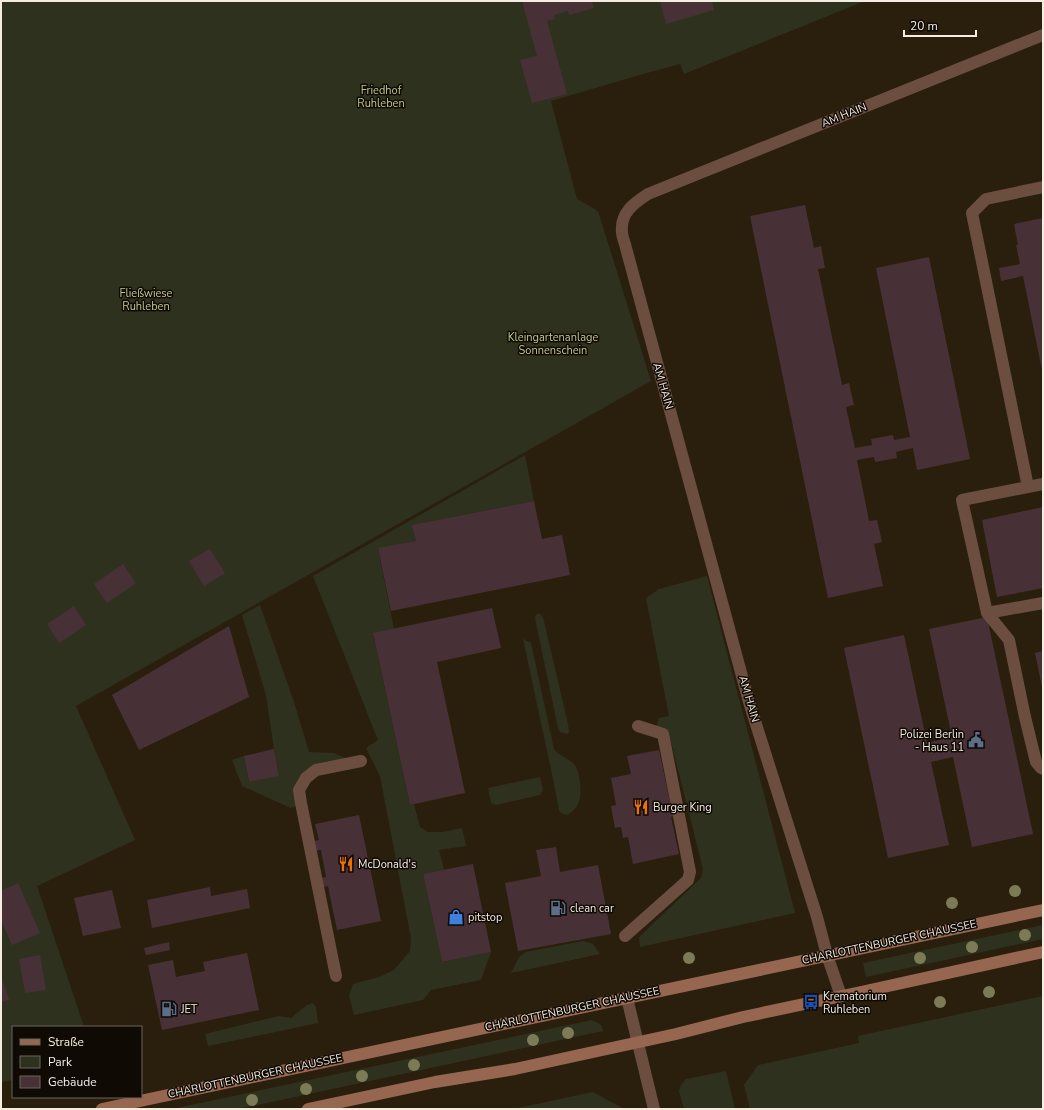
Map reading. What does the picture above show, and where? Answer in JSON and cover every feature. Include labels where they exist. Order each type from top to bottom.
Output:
[{"type":"main road","name":"CHARLOTTENBURGER CHAUSSEE","points":[[102,1109],[1043,910]]},
{"type":"main road","points":[[308,1109],[435,1082],[515,1070],[743,1017],[1043,952]]},
{"type":"street","name":"AM HAIN","points":[[841,996],[750,702],[626,248],[622,231],[623,220],[626,212],[636,202],[648,194],[1043,35]]},
{"type":"street","points":[[1028,487],[972,213],[986,199],[1043,187]]},
{"type":"street","points":[[1043,484],[962,500],[986,613],[1009,640],[1036,762],[1043,769]]},
{"type":"street","points":[[986,613],[1043,602]]},
{"type":"street","points":[[625,936],[688,880],[690,872],[663,734],[638,726]]},
{"type":"street","points":[[336,976],[299,790],[306,778],[316,770],[361,762]]},
{"type":"street","points":[[627,998],[654,1109]]},
{"type":"green space","points":[[1,1],[865,1],[684,74],[680,64],[551,101],[577,199],[598,211],[651,381],[76,706],[135,840],[37,886],[84,1026],[12,1026],[12,1080],[1,1082]]},
{"type":"green space","points":[[525,455],[534,501],[413,525],[416,541],[378,549],[394,629],[373,634],[410,805],[414,804],[420,827],[428,832],[443,832],[462,828],[466,846],[439,850],[444,870],[423,874],[442,962],[491,952],[481,980],[431,990],[423,1000],[354,1015],[349,995],[353,984],[379,977],[394,970],[410,951],[411,938],[380,776],[366,748],[378,740],[313,576]]},
{"type":"green space","points":[[707,576],[795,913],[640,947],[639,937],[701,878],[703,869],[669,734],[656,728],[659,718],[669,716],[646,598],[659,589]]},
{"type":"green space","points":[[260,605],[294,702],[309,752],[334,753],[352,761],[320,765],[297,805],[291,808],[242,786],[232,760],[244,756],[249,782],[279,775],[266,695],[242,615]]},
{"type":"green space","points":[[539,613],[543,617],[568,724],[569,732],[567,734],[560,732],[558,728],[535,618]]},
{"type":"green space","points":[[523,639],[531,643],[554,749],[574,764],[579,774],[580,798],[574,810],[567,815],[561,813],[559,810]]},
{"type":"green space","points":[[540,777],[543,790],[540,795],[496,805],[491,803],[488,788]]},
{"type":"green space","points":[[1043,925],[1043,939],[866,977],[863,963]]},
{"type":"green space","points":[[583,941],[593,944],[600,954],[511,973],[519,957],[526,952]]},
{"type":"green space","points":[[1043,996],[1043,1109],[750,1109],[744,1085],[758,1065],[859,1043],[858,1036]]},
{"type":"green space","points":[[313,1003],[316,1007],[318,1023],[208,1046],[205,1034],[279,1016],[291,1018],[307,1005]]},
{"type":"green space","points":[[592,1020],[602,1026],[603,1031],[239,1109],[172,1109]]},
{"type":"green space","points":[[726,1071],[735,1109],[684,1109],[679,1091],[681,1085],[686,1079]]},
{"type":"green space","points":[[593,1092],[623,1109],[513,1109]]},
{"type":"building","points":[[522,1],[592,1],[594,8],[569,15],[568,11],[554,15],[555,19],[547,21],[567,94],[532,103],[520,60],[537,56]]},
{"type":"building","points":[[660,1],[712,1],[714,10],[666,24]]},
{"type":"building","points":[[805,205],[814,248],[821,246],[825,268],[818,269],[842,385],[849,383],[854,405],[846,407],[855,448],[872,445],[871,439],[893,435],[894,440],[910,437],[876,268],[929,257],[970,459],[917,470],[913,448],[896,452],[897,458],[875,462],[874,457],[857,460],[869,521],[877,520],[882,542],[874,544],[883,586],[828,598],[750,216]]},
{"type":"building","points":[[1043,218],[1042,370],[1023,276],[1001,281],[999,268],[1020,264],[1014,224]]},
{"type":"building","points":[[534,501],[542,539],[562,535],[570,575],[391,611],[378,548],[416,541],[412,525]]},
{"type":"building","points":[[1043,507],[1043,588],[997,597],[982,520]]},
{"type":"building","points":[[210,549],[225,573],[204,586],[189,561]]},
{"type":"building","points":[[123,564],[136,583],[107,603],[94,584]]},
{"type":"building","points":[[74,606],[86,625],[59,643],[47,624]]},
{"type":"building","points":[[492,608],[501,648],[437,662],[465,793],[410,805],[373,633]]},
{"type":"building","name":"Polizei Berlin - Haus 11","points":[[987,617],[1033,834],[972,847],[953,757],[931,762],[949,845],[888,858],[844,648],[904,635],[927,743],[952,737],[929,629]]},
{"type":"building","points":[[229,626],[249,697],[139,750],[112,695]]},
{"type":"building","points":[[1043,651],[1043,687],[1042,687],[1035,653]]},
{"type":"building","points":[[274,749],[279,776],[249,782],[244,756]]},
{"type":"building","name":"Burger King","points":[[659,750],[673,816],[671,817],[679,854],[633,864],[628,837],[623,838],[621,827],[615,828],[611,806],[616,805],[611,778],[631,774],[627,756]]},
{"type":"building","name":"McDonald's","points":[[359,815],[381,921],[337,930],[328,886],[320,888],[318,878],[326,877],[321,850],[312,851],[311,842],[319,840],[315,824]]},
{"type":"building","name":"clean car","points":[[556,847],[560,872],[598,865],[611,934],[518,951],[505,883],[541,876],[536,850]]},
{"type":"building","points":[[473,864],[491,952],[442,962],[423,874]]},
{"type":"building","points":[[18,883],[40,933],[12,945],[1,920],[1,891]]},
{"type":"building","points":[[210,887],[211,896],[247,889],[250,908],[152,928],[147,900]]},
{"type":"building","points":[[112,890],[121,928],[83,936],[74,898]]},
{"type":"building","points":[[169,942],[170,950],[146,955],[144,948]]},
{"type":"building","points":[[247,953],[259,1010],[162,1030],[148,965],[173,960],[176,977],[205,971],[203,962]]},
{"type":"building","points":[[40,955],[46,990],[25,993],[19,959]]},
{"type":"building","points":[[1,975],[9,1000],[1,1002]]},
{"type":"place","name":"Polizei Berlin - Haus 11","points":[[976,740]]},
{"type":"place","name":"Burger King","points":[[641,807]]},
{"type":"place","name":"McDonald's","points":[[346,864]]},
{"type":"place","name":"clean car","points":[[558,908]]},
{"type":"place","name":"pitstop","points":[[456,917]]},
{"type":"place","name":"Krematorium Ruhleben","points":[[811,1002]]},
{"type":"place","name":"JET","points":[[169,1009]]},
{"type":"park label","name":"Friedhof Ruhleben","points":[[381,96]]},
{"type":"park label","name":"Fließwiese Ruhleben","points":[[146,299]]},
{"type":"park label","name":"Kleingartenanlage Sonnenschein","points":[[553,343]]}]
